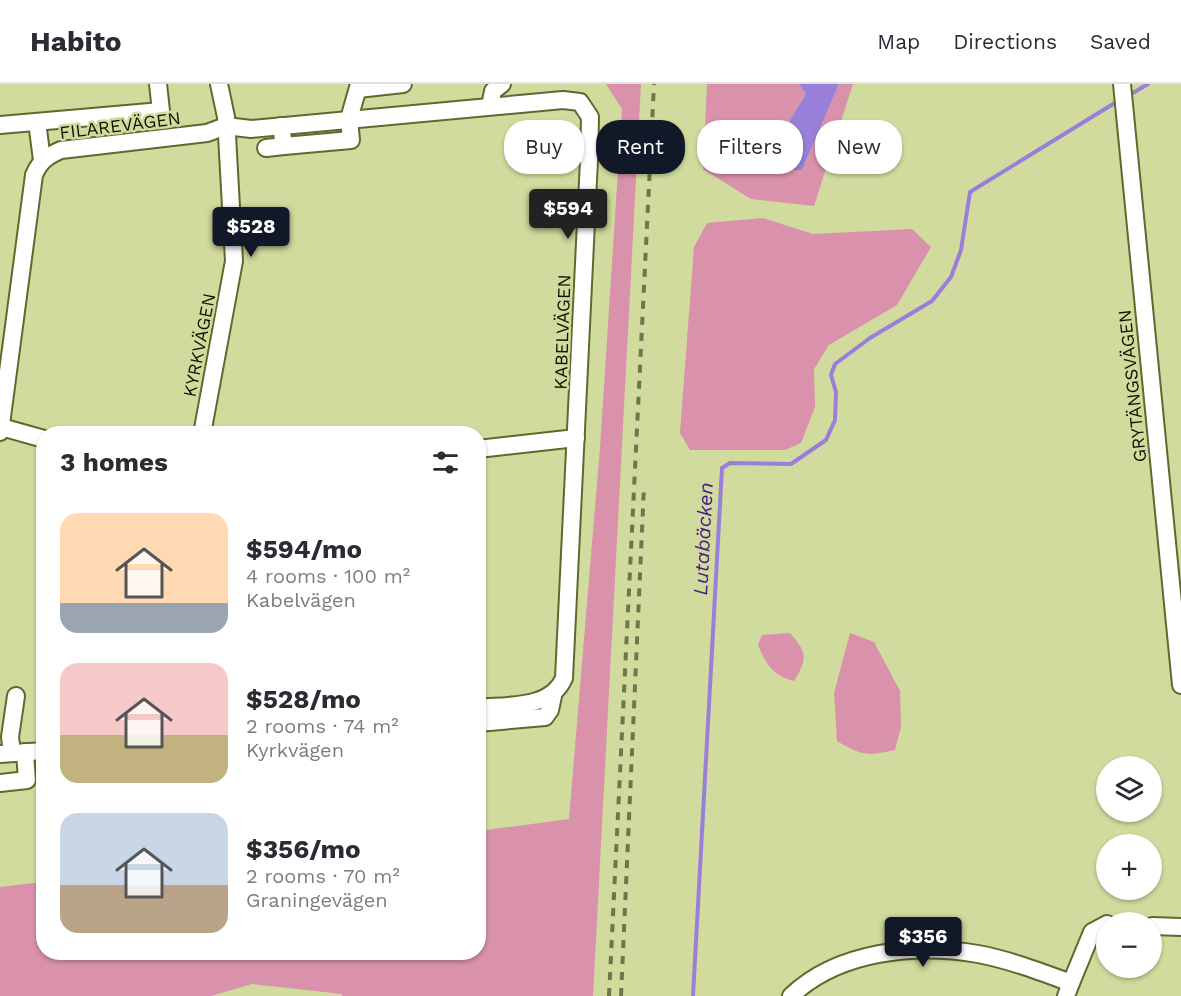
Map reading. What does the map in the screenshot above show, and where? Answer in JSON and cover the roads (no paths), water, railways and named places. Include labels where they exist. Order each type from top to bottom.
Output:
[{"type":"street","points":[[158,84],[164,139]]},
{"type":"street","name":"KYRKVÄGEN","points":[[203,426],[234,261],[226,126],[219,84]]},
{"type":"street","points":[[266,148],[351,140],[349,119],[359,86],[404,84]]},
{"type":"street","points":[[490,106],[493,91],[502,84]]},
{"type":"street","name":"GRYTÄNGSVÄGEN","points":[[1122,84],[1181,685]]},
{"type":"street","name":"KABELVÄGEN","points":[[226,126],[251,129],[563,100],[580,102],[588,111],[589,160],[564,678],[553,696],[546,717],[486,722]]},
{"type":"street","points":[[0,125],[161,111]]},
{"type":"street","points":[[37,122],[42,160]]},
{"type":"street","name":"FILAREVÄGEN","points":[[0,432],[30,199],[34,175],[42,160],[61,150],[207,133],[226,126]]},
{"type":"street","points":[[281,126],[284,146]]},
{"type":"street","points":[[1,427],[36,437]]},
{"type":"street","points":[[486,449],[575,446]]},
{"type":"street","points":[[0,783],[27,780],[12,753],[10,737],[16,696]]},
{"type":"street","points":[[486,707],[538,701],[553,696]]},
{"type":"street","points":[[12,753],[36,752]]},
{"type":"street","points":[[1162,926],[1181,927]]},
{"type":"street","points":[[791,996],[803,984],[840,963],[897,952],[932,950],[979,954],[1069,989],[1092,932],[1096,930]]},
{"type":"waterway","name":"Lutabäcken","points":[[1131,94],[1148,84]]},
{"type":"waterway","name":"Lutabäcken","points":[[693,996],[722,468],[730,463],[791,464],[826,440],[835,420],[836,392],[831,375],[835,364],[870,338],[932,301],[951,277],[961,250],[970,192],[1118,101]]},
{"type":"railway","points":[[609,996],[654,84]]},
{"type":"railway","points":[[621,996],[644,486]]}]
